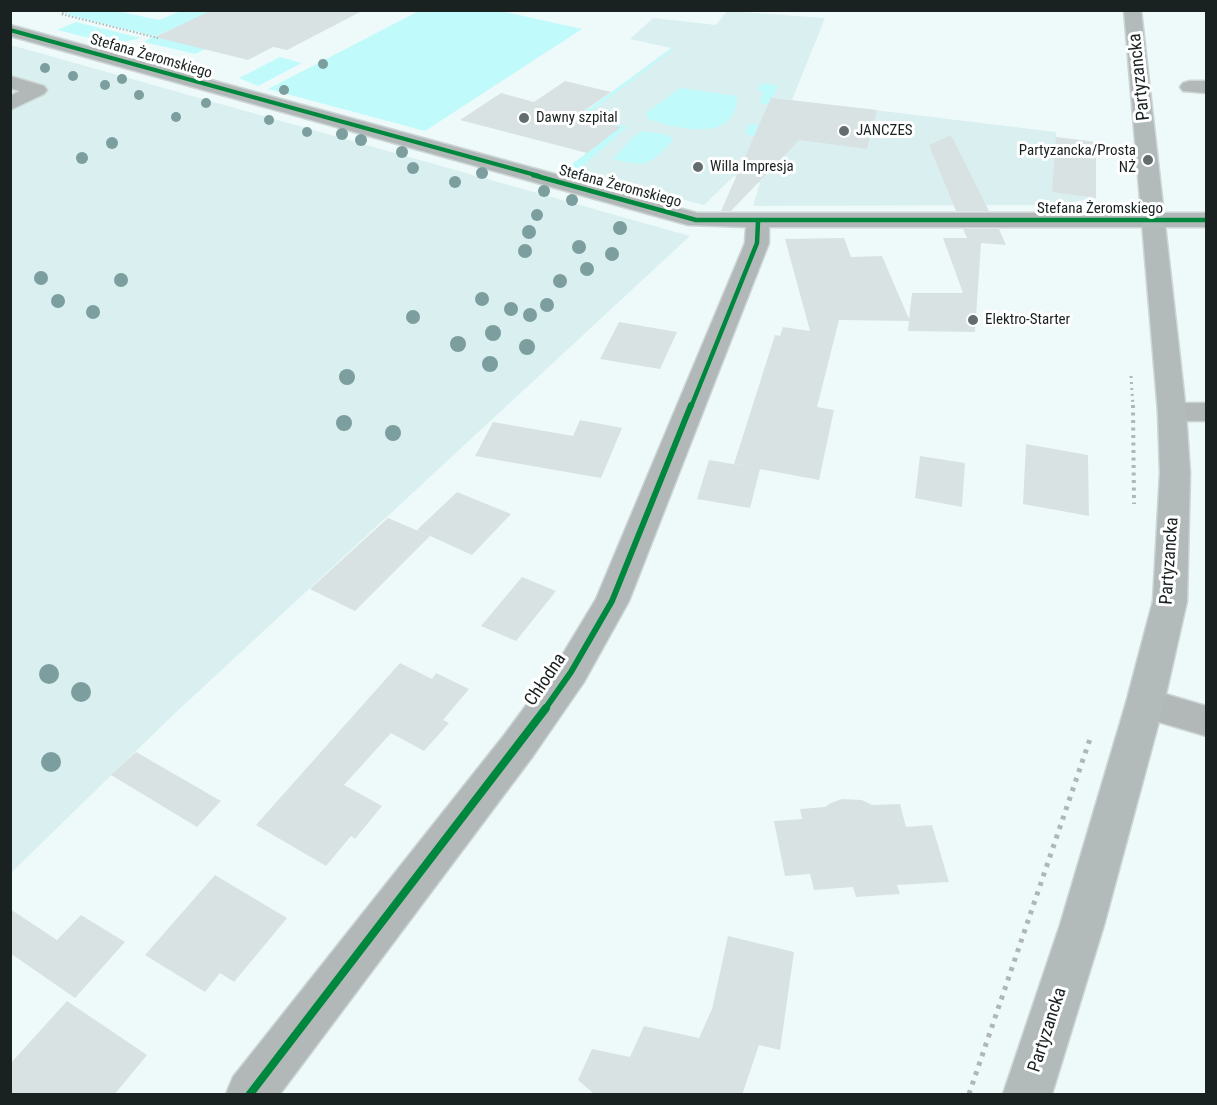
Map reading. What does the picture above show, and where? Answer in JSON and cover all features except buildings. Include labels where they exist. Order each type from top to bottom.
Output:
[{"type":"main road","name":"Partyzancka","points":[[1027,1095],[1082,925],[1170,601],[1175,473],[1172,412],[1132,10]]},
{"type":"street","name":"Stefana Żeromskiego","points":[[14,34],[680,217],[715,222],[1206,220]]},
{"type":"street","points":[[10,82],[37,90],[10,104]]},
{"type":"street","name":"Chłodna","points":[[250,1095],[519,745],[571,672],[612,601],[758,243],[758,222]]},
{"type":"street","points":[[1172,412],[1206,412]]},
{"type":"street","points":[[1144,703],[1206,721]]},
{"type":"path","points":[[70,10],[62,14],[158,38]]},
{"type":"path","points":[[1130,367],[1135,451],[1134,508]]},
{"type":"path","points":[[969,1095],[1091,736]]},
{"type":"shaded area","points":[[73,11],[117,11],[159,20],[181,11],[212,11],[156,36],[206,49],[195,54],[144,42],[154,36],[65,14]]},
{"type":"shaded area","points":[[419,11],[501,11],[582,29],[425,131],[268,89]]},
{"type":"shaded area","points":[[727,11],[825,18],[792,100],[1056,132],[1056,137],[1096,142],[1096,198],[1054,205],[753,206],[760,183],[734,176],[704,205],[566,169],[620,127],[579,116],[671,48],[630,39],[653,18],[716,25]]},
{"type":"shaded area","points":[[76,22],[141,38],[114,44],[57,30]]},
{"type":"shaded area","points":[[11,45],[690,236],[172,716],[11,873]]},
{"type":"shaded area","points":[[672,48],[674,49],[586,115],[627,127],[576,172],[566,169],[620,127],[579,116]]},
{"type":"shaded area","points":[[280,57],[302,63],[258,86],[239,78]]},
{"type":"shaded area","points":[[764,83],[779,86],[769,102],[787,105],[776,141],[745,134],[747,126],[751,124],[775,126],[783,107],[760,103],[763,92],[757,89]]},
{"type":"shaded area","points":[[680,88],[737,96],[735,111],[728,121],[717,127],[704,129],[689,129],[648,119],[646,113]]},
{"type":"shaded area","points":[[642,131],[669,135],[673,140],[647,163],[613,159],[633,137]]},
{"type":"cycle path","points":[[10,30],[696,220],[1206,220]]},
{"type":"cycle path","points":[[250,1094],[519,745],[571,672],[612,601],[757,243],[758,222]]},
{"type":"place","name":"Dawny szpital","points":[[524,118]]},
{"type":"place","name":"JANCZES","points":[[844,131]]},
{"type":"place","name":"Partyzancka/Prosta NŻ","points":[[1148,160]]},
{"type":"place","name":"Willa Impresja","points":[[698,167]]},
{"type":"place","name":"Elektro-Starter","points":[[973,320]]}]
